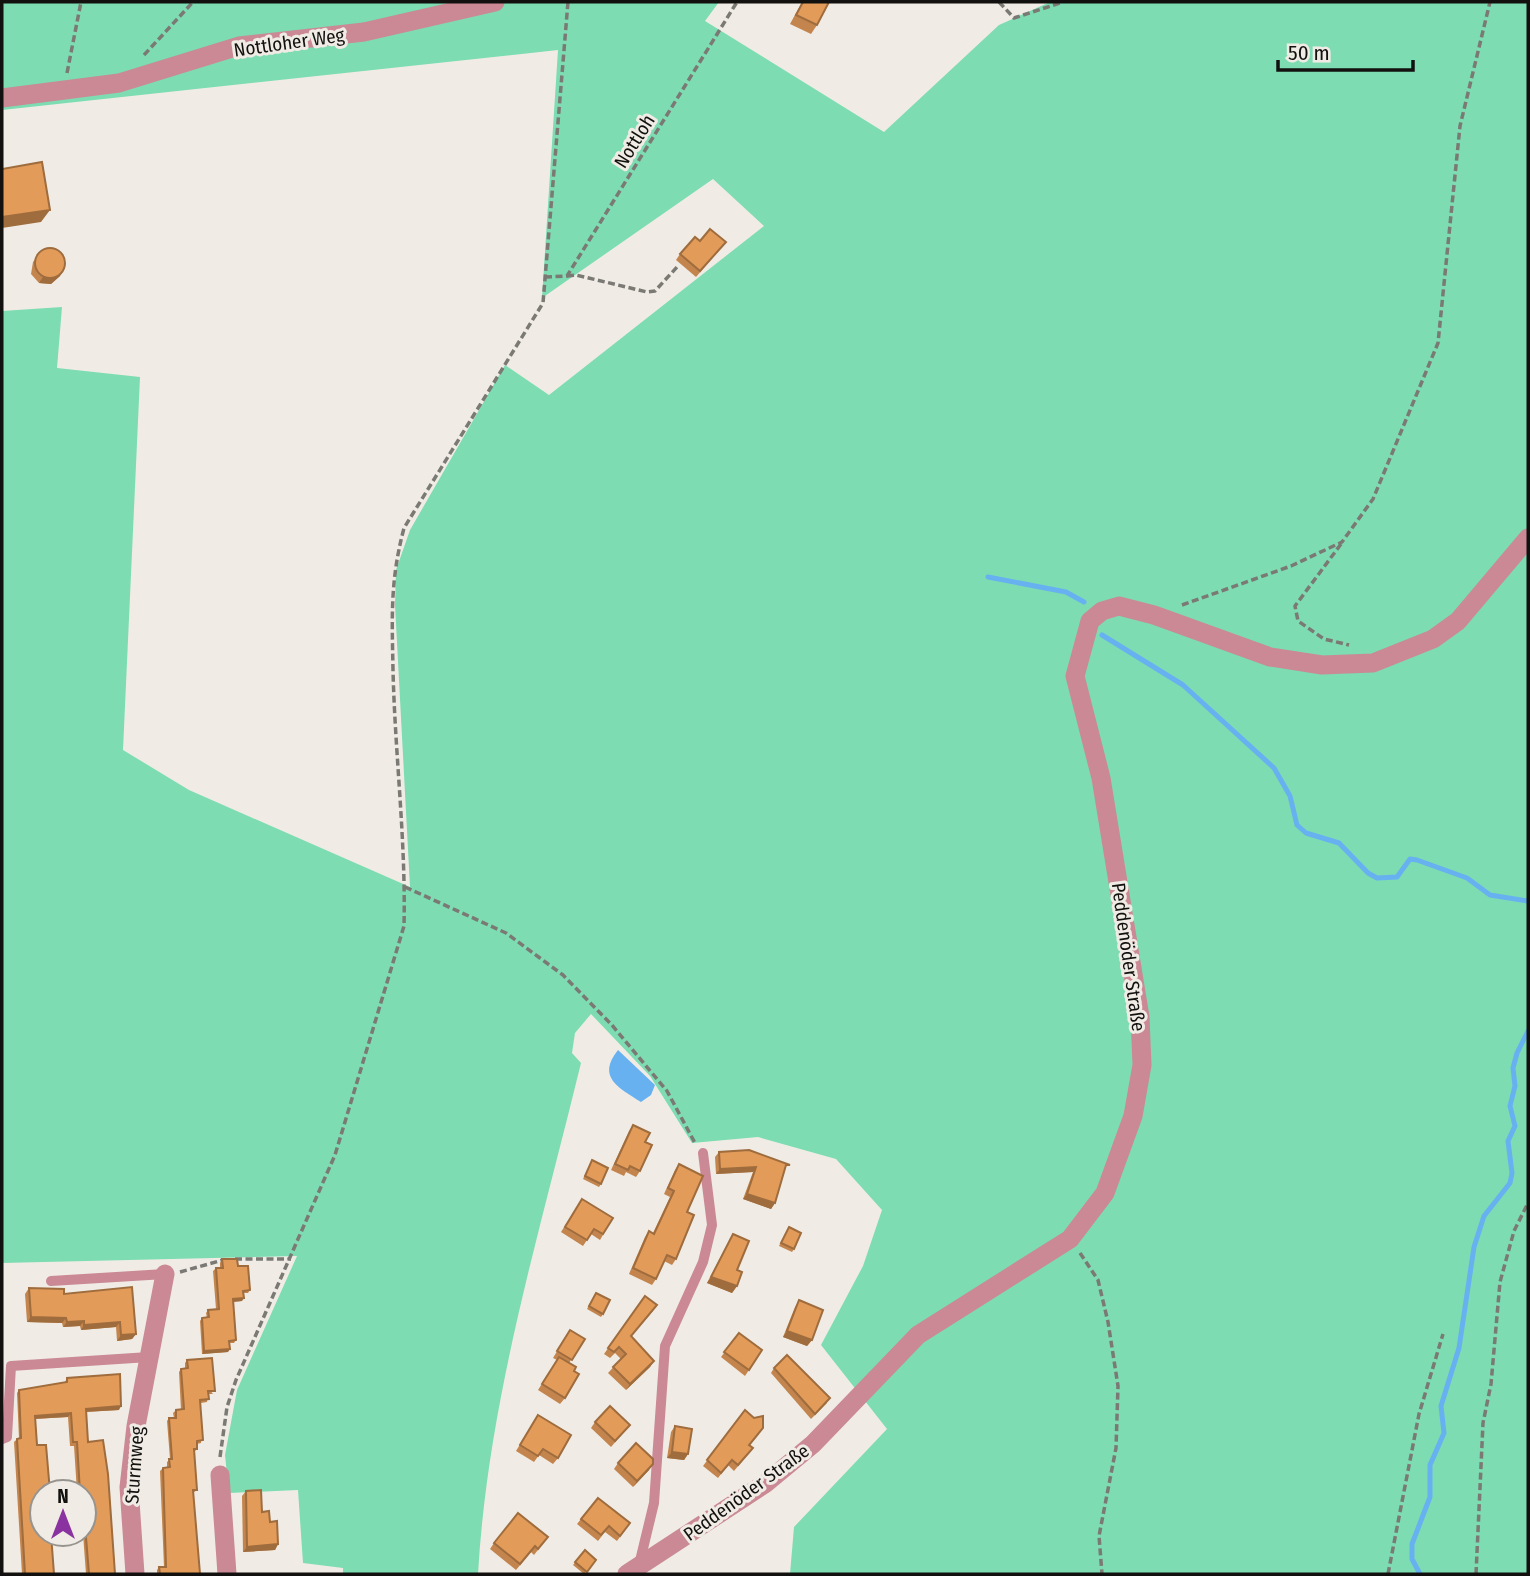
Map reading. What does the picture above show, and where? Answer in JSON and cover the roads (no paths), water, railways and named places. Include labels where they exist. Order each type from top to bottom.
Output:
[{"type":"street","name":"Nottloher Weg","points":[[2,98],[119,83],[239,46],[364,32],[495,2]]},
{"type":"street","name":"Peddenöder Straße","points":[[633,1570],[766,1483],[813,1444],[918,1335],[1070,1239],[1105,1193],[1133,1116],[1142,1065],[1140,1017],[1101,778],[1075,676],[1090,621],[1102,611],[1119,606],[1154,615],[1270,657],[1322,666],[1373,663],[1433,639],[1458,621],[1528,538]]},
{"type":"street","name":"Sturmweg","points":[[135,1574],[129,1488],[164,1274]]},
{"type":"street","points":[[220,1475],[227,1574]]},
{"type":"lane","name":"Peddenöder Straße","points":[[633,1570],[654,1503],[665,1346],[703,1262],[712,1225],[703,1153]]},
{"type":"lane","points":[[51,1281],[164,1274]]},
{"type":"lane","points":[[2,1439],[7,1437],[11,1366],[149,1357]]},
{"type":"water","points":[[618,1050],[655,1085],[651,1095],[641,1102],[618,1087],[610,1075],[609,1068]]},
{"type":"waterway","points":[[988,577],[1066,592],[1084,602]]},
{"type":"waterway","points":[[1102,635],[1183,685],[1274,768],[1290,796],[1297,825],[1306,833],[1339,843],[1368,873],[1377,878],[1397,877],[1410,859],[1417,860],[1467,878],[1490,895],[1528,901]]},
{"type":"waterway","points":[[1420,1574],[1412,1559],[1412,1544],[1430,1497],[1430,1465],[1444,1433],[1441,1406],[1459,1348],[1474,1247],[1484,1216],[1510,1183],[1512,1173],[1508,1141],[1515,1126],[1510,1106],[1515,1086],[1513,1068],[1528,1031]]}]
